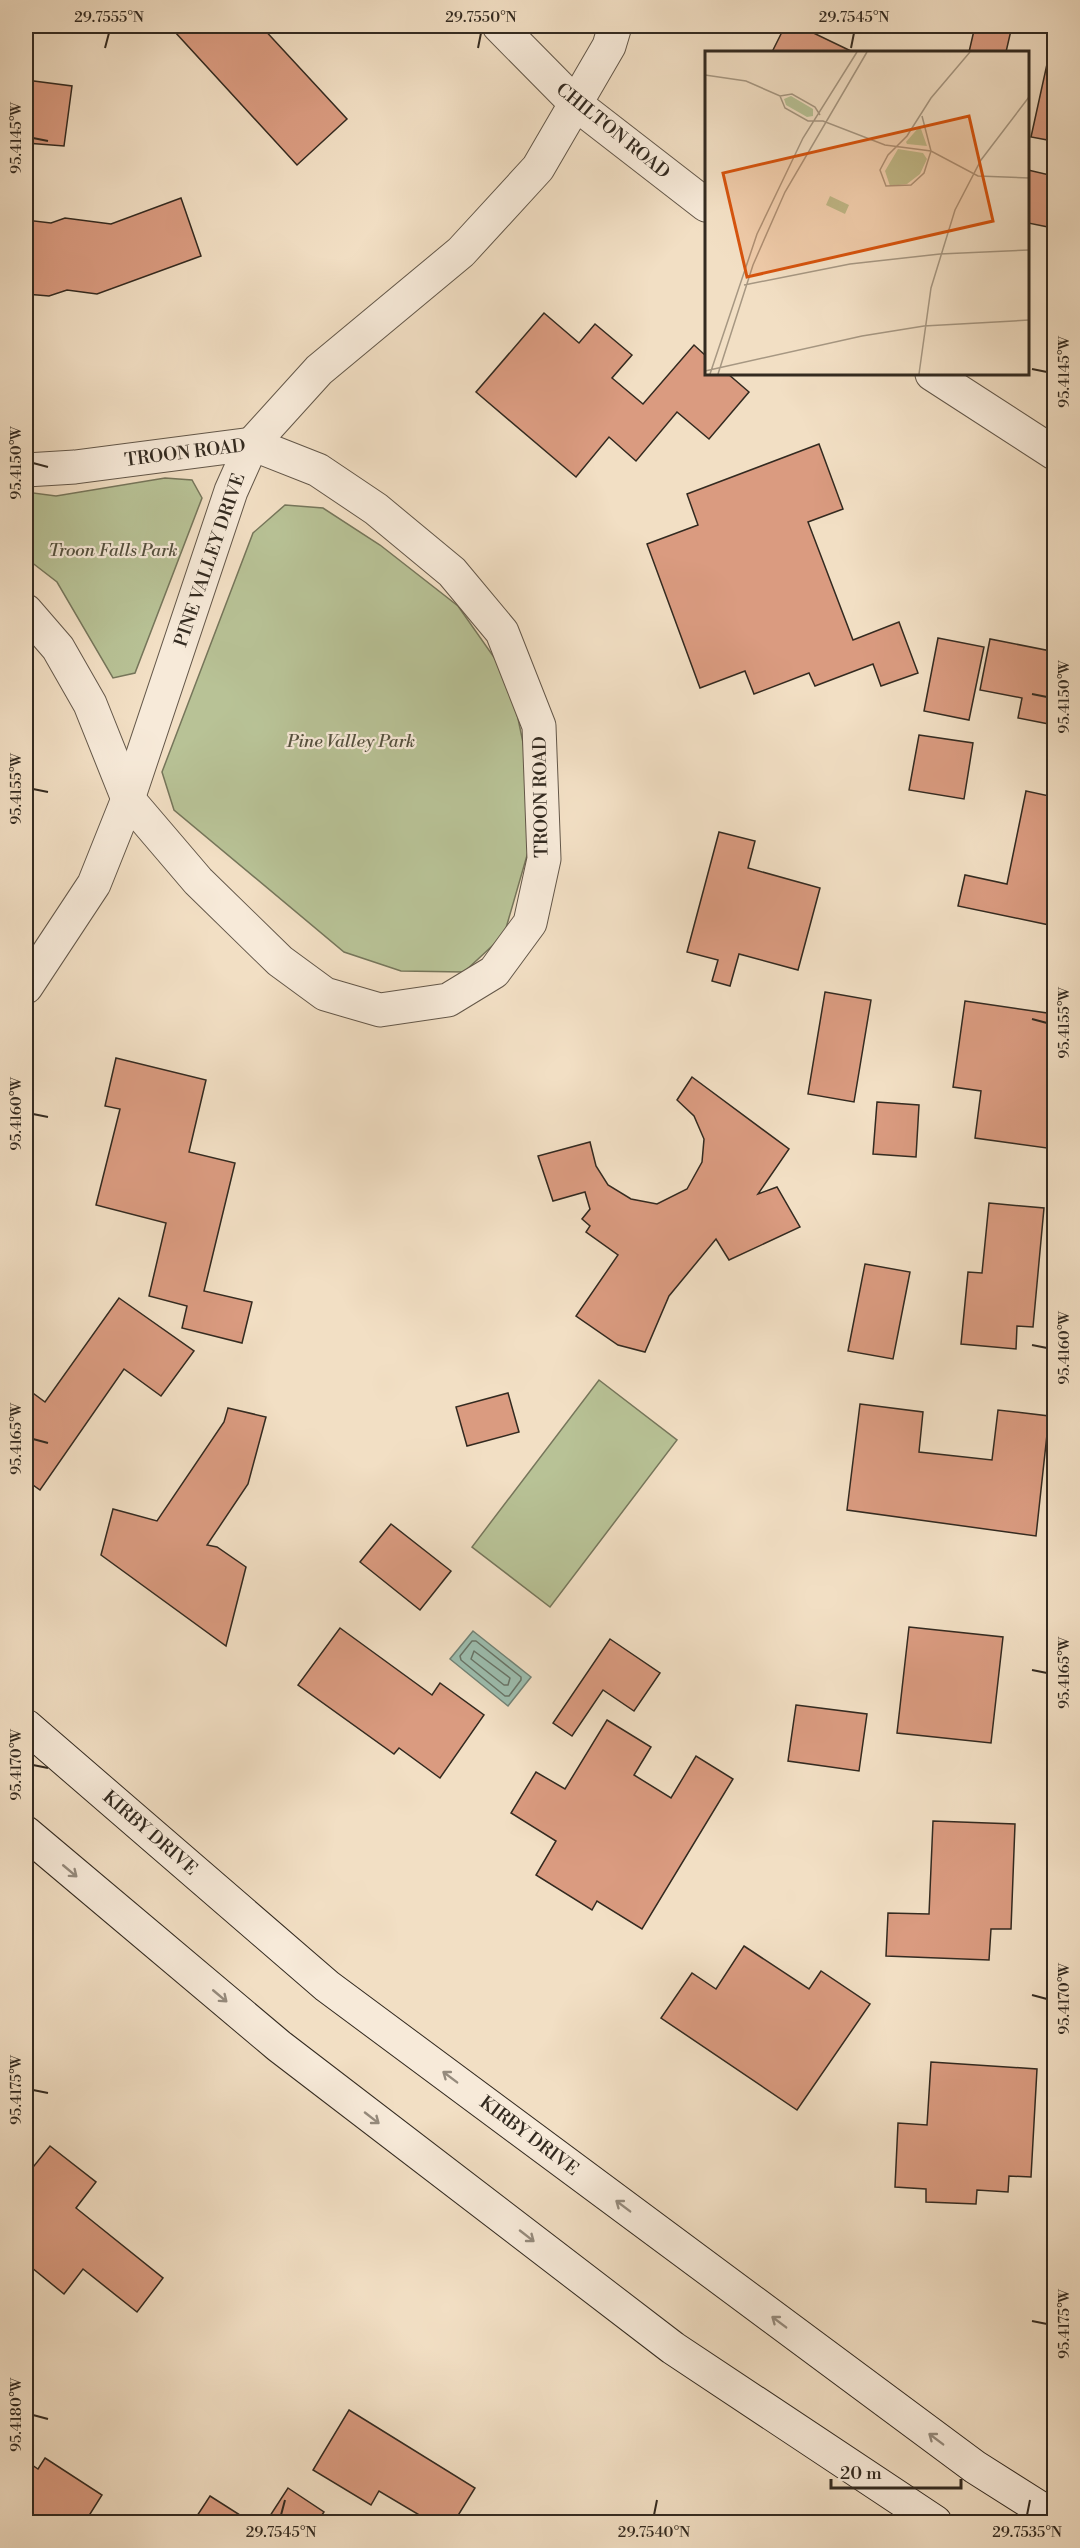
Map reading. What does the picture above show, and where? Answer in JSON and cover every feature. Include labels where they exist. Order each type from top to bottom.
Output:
[{"type":"street","name":"CHILTON ROAD","points":[[499,26],[577,105],[705,204]]},
{"type":"street","name":"PINE VALLEY DRIVE","points":[[26,987],[94,884],[128,800],[231,492],[252,444],[319,370],[461,252],[538,168],[577,105],[609,46],[615,26]]},
{"type":"street","points":[[934,375],[1054,453]]},
{"type":"street","name":"TROON ROAD","points":[[26,470],[75,467],[252,444],[318,470],[376,509],[452,572],[502,632],[539,726],[544,859],[530,923],[494,972],[448,1000],[380,1010],[325,994],[280,961],[198,881],[128,800],[90,704],[58,648],[26,611]]},
{"type":"street","name":"KIRBY DRIVE","points":[[26,1726],[327,1986],[975,2467],[1054,2517]]},
{"type":"street","points":[[26,1833],[279,2046],[673,2348],[935,2523]]},
{"type":"green space","name":"Troon Falls Park","points":[[165,478],[192,480],[202,498],[135,673],[113,678],[57,582],[26,558],[26,492],[56,496]]},
{"type":"green space","name":"Pine Valley Park","points":[[285,505],[323,508],[380,545],[458,606],[510,680],[526,757],[528,852],[504,935],[464,972],[401,971],[344,952],[174,810],[162,772],[253,533]]},
{"type":"green space","points":[[599,1380],[677,1440],[550,1607],[472,1547]]},
{"type":"water","points":[[473,1631],[531,1677],[508,1706],[450,1659]]},
{"type":"building","points":[[182,26],[261,26],[347,119],[297,165],[175,32]]},
{"type":"building","points":[[785,26],[799,26],[851,51],[772,51]]},
{"type":"building","points":[[975,26],[1012,26],[1006,51],[969,51]]},
{"type":"building","points":[[1047,64],[1054,65],[1053,141],[1031,137]]},
{"type":"building","points":[[26,80],[72,86],[64,146],[26,143]]},
{"type":"building","points":[[1029,170],[1054,176],[1053,228],[1029,223]]},
{"type":"building","points":[[181,198],[201,256],[97,294],[67,290],[49,296],[26,294],[26,220],[51,223],[65,218],[111,224]]},
{"type":"building","points":[[544,313],[579,343],[595,324],[632,355],[612,378],[643,404],[694,345],[705,355],[705,375],[729,375],[749,392],[709,439],[677,412],[636,461],[609,437],[576,477],[476,392]]},
{"type":"building","points":[[819,444],[843,509],[808,522],[853,640],[899,622],[918,673],[881,686],[873,664],[815,686],[809,673],[754,694],[745,671],[700,688],[647,544],[698,525],[687,494]]},
{"type":"building","points":[[1054,633],[1054,725],[1018,718],[1022,698],[980,690],[990,639],[1051,651]]},
{"type":"building","points":[[938,638],[984,647],[969,720],[924,711]]},
{"type":"building","points":[[919,735],[973,743],[964,799],[909,790]]},
{"type":"building","points":[[1026,791],[1054,797],[1054,926],[958,906],[965,875],[1007,884]]},
{"type":"building","points":[[719,832],[755,841],[748,868],[820,888],[798,970],[739,954],[730,986],[712,981],[718,960],[687,952]]},
{"type":"building","points":[[825,992],[871,1000],[854,1102],[808,1094]]},
{"type":"building","points":[[965,1001],[1054,1014],[1054,1149],[975,1138],[981,1091],[953,1087]]},
{"type":"building","points":[[116,1058],[206,1080],[189,1152],[235,1163],[204,1291],[252,1302],[242,1343],[182,1328],[187,1306],[149,1296],[166,1223],[96,1205],[120,1109],[105,1106]]},
{"type":"building","points":[[692,1077],[789,1149],[758,1194],[777,1187],[800,1227],[729,1260],[716,1239],[669,1296],[645,1352],[618,1345],[576,1316],[618,1255],[586,1232],[590,1226],[582,1219],[590,1209],[585,1192],[553,1201],[538,1156],[590,1142],[596,1166],[608,1185],[631,1199],[657,1204],[687,1189],[702,1162],[704,1139],[694,1116],[677,1100]]},
{"type":"building","points":[[877,1102],[919,1105],[916,1157],[873,1154]]},
{"type":"building","points":[[989,1203],[1044,1208],[1033,1327],[1017,1326],[1016,1349],[961,1344],[968,1272],[982,1273]]},
{"type":"building","points":[[865,1264],[910,1272],[893,1359],[848,1351]]},
{"type":"building","points":[[119,1298],[194,1351],[161,1396],[124,1369],[40,1490],[26,1480],[26,1388],[45,1402]]},
{"type":"building","points":[[508,1393],[519,1432],[467,1446],[456,1407]]},
{"type":"building","points":[[860,1404],[923,1412],[919,1452],[992,1460],[998,1410],[1049,1416],[1036,1536],[847,1510]]},
{"type":"building","points":[[228,1408],[266,1417],[248,1484],[207,1545],[217,1547],[246,1567],[226,1646],[101,1555],[113,1509],[157,1521],[224,1422]]},
{"type":"building","points":[[391,1524],[451,1571],[420,1610],[360,1562]]},
{"type":"building","points":[[909,1627],[1003,1637],[991,1743],[897,1733]]},
{"type":"building","points":[[340,1628],[432,1695],[440,1683],[484,1715],[440,1778],[399,1748],[394,1754],[298,1685]]},
{"type":"building","points":[[610,1639],[660,1673],[634,1711],[603,1690],[572,1736],[553,1723]]},
{"type":"building","points":[[796,1705],[867,1714],[859,1771],[788,1761]]},
{"type":"building","points":[[607,1720],[651,1747],[634,1775],[671,1798],[696,1756],[733,1779],[642,1929],[597,1901],[592,1910],[536,1875],[556,1841],[511,1813],[536,1772],[565,1789]]},
{"type":"building","points":[[933,1821],[1015,1824],[1011,1929],[991,1929],[989,1960],[886,1956],[888,1913],[929,1914]]},
{"type":"building","points":[[744,1946],[809,1989],[821,1971],[870,2004],[797,2110],[661,2018],[692,1973],[716,1989]]},
{"type":"building","points":[[931,2062],[1037,2069],[1031,2177],[1009,2176],[1008,2192],[977,2190],[976,2204],[926,2202],[926,2189],[895,2187],[898,2123],[927,2125]]},
{"type":"building","points":[[50,2146],[96,2182],[76,2208],[163,2278],[137,2312],[83,2269],[64,2294],[26,2263],[26,2167],[30,2171]]},
{"type":"building","points":[[349,2410],[475,2488],[454,2522],[431,2522],[379,2491],[371,2505],[313,2470]]},
{"type":"building","points":[[45,2458],[102,2495],[85,2522],[26,2522],[26,2461],[38,2469]]},
{"type":"building","points":[[288,2488],[324,2512],[317,2522],[266,2522]]},
{"type":"building","points":[[210,2496],[251,2522],[193,2522]]}]
